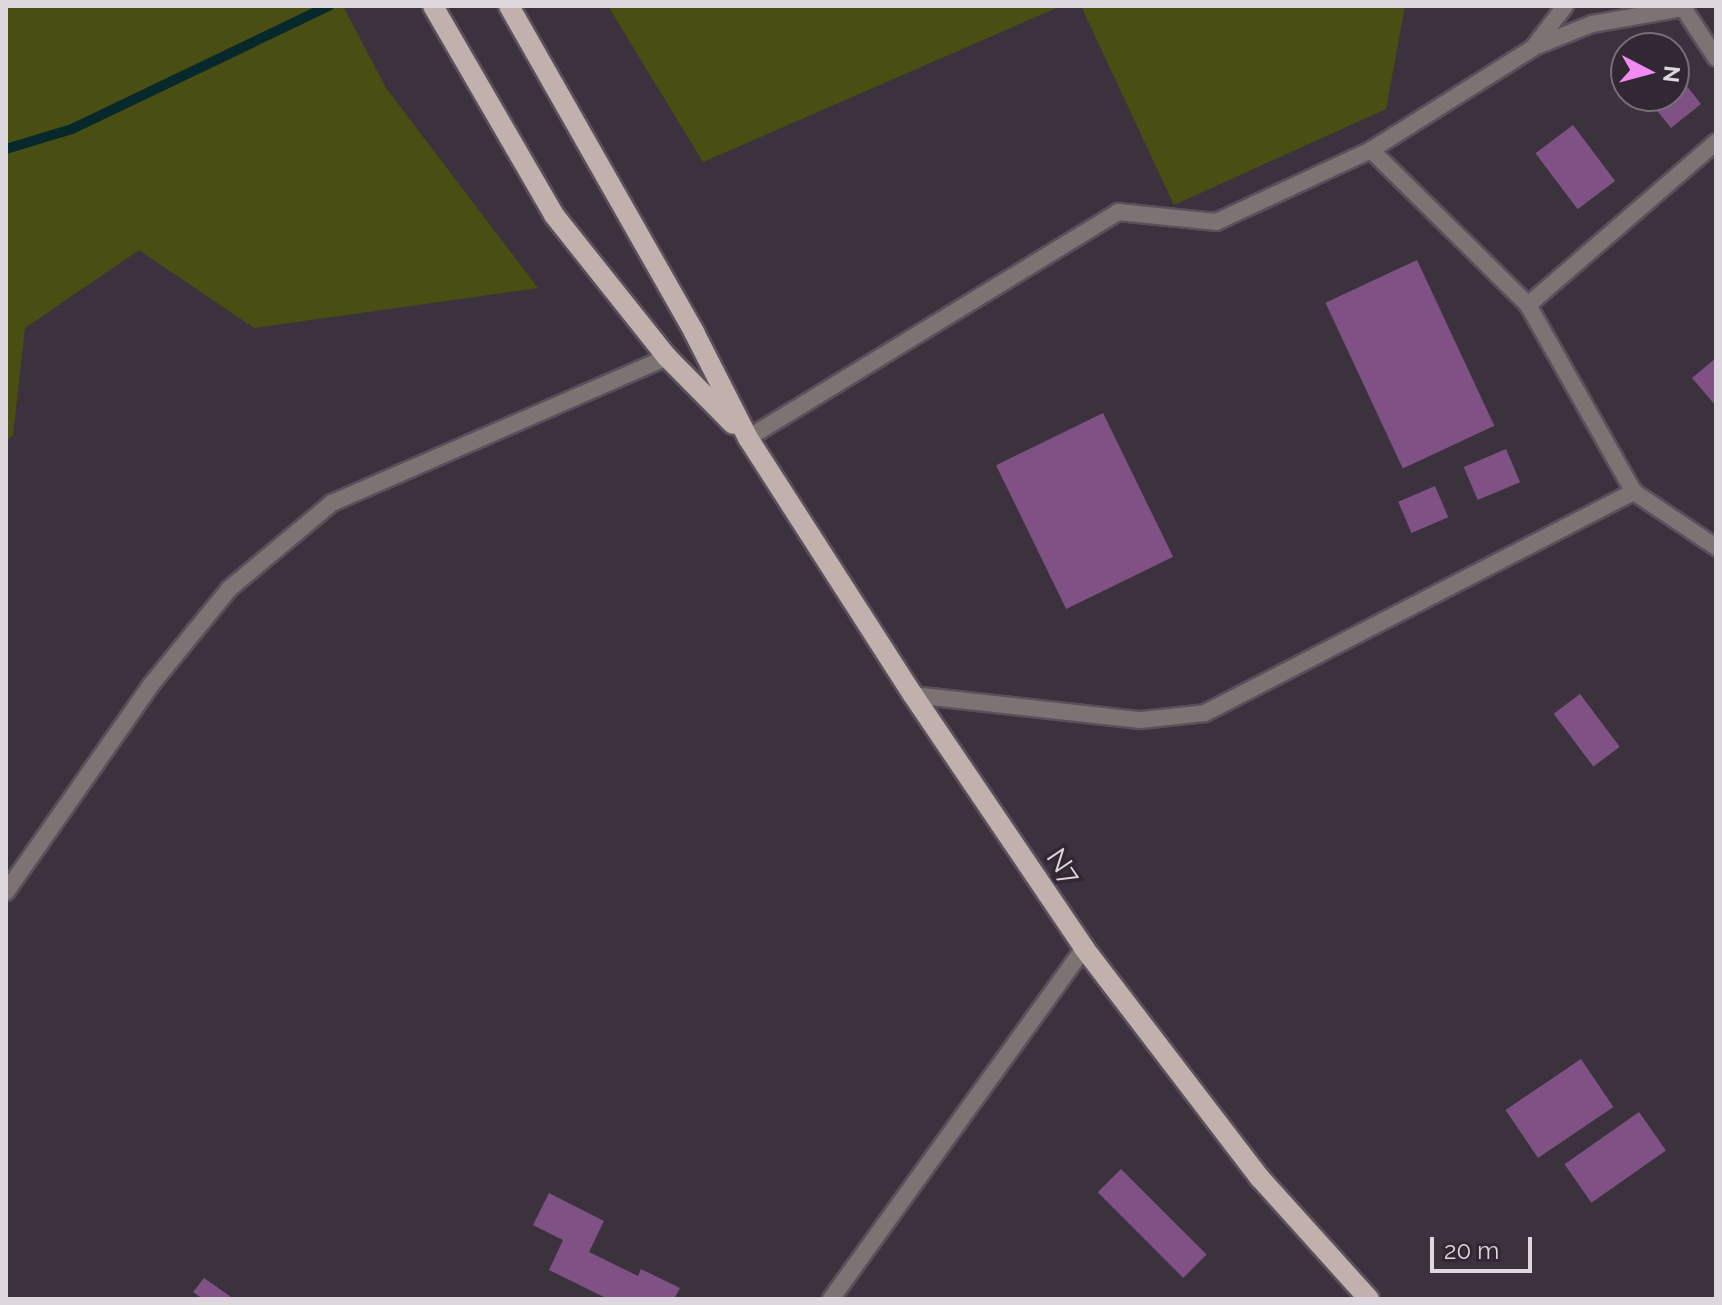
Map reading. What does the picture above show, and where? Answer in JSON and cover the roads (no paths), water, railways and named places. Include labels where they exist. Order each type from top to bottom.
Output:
[{"type":"main road","points":[[509,6],[694,332],[748,438]]},
{"type":"main road","points":[[438,15],[554,215],[667,357],[748,438]]},
{"type":"main road","name":"N7","points":[[748,438],[913,695],[1084,948],[1260,1178],[1369,1299]]},
{"type":"street","points":[[1533,48],[1565,6]]},
{"type":"street","points":[[748,438],[1118,212],[1216,222],[1371,150],[1533,48],[1592,24],[1682,7],[1716,58]]},
{"type":"street","points":[[1528,305],[1716,142]]},
{"type":"street","points":[[1371,150],[1528,305],[1634,492],[1716,547]]},
{"type":"street","points":[[6,892],[150,686],[229,589],[332,503],[667,357]]},
{"type":"street","points":[[913,695],[1141,720],[1205,713],[1634,492]]},
{"type":"street","points":[[831,1299],[1084,948]]},
{"type":"waterway","points":[[6,149],[72,129],[329,6]]}]
